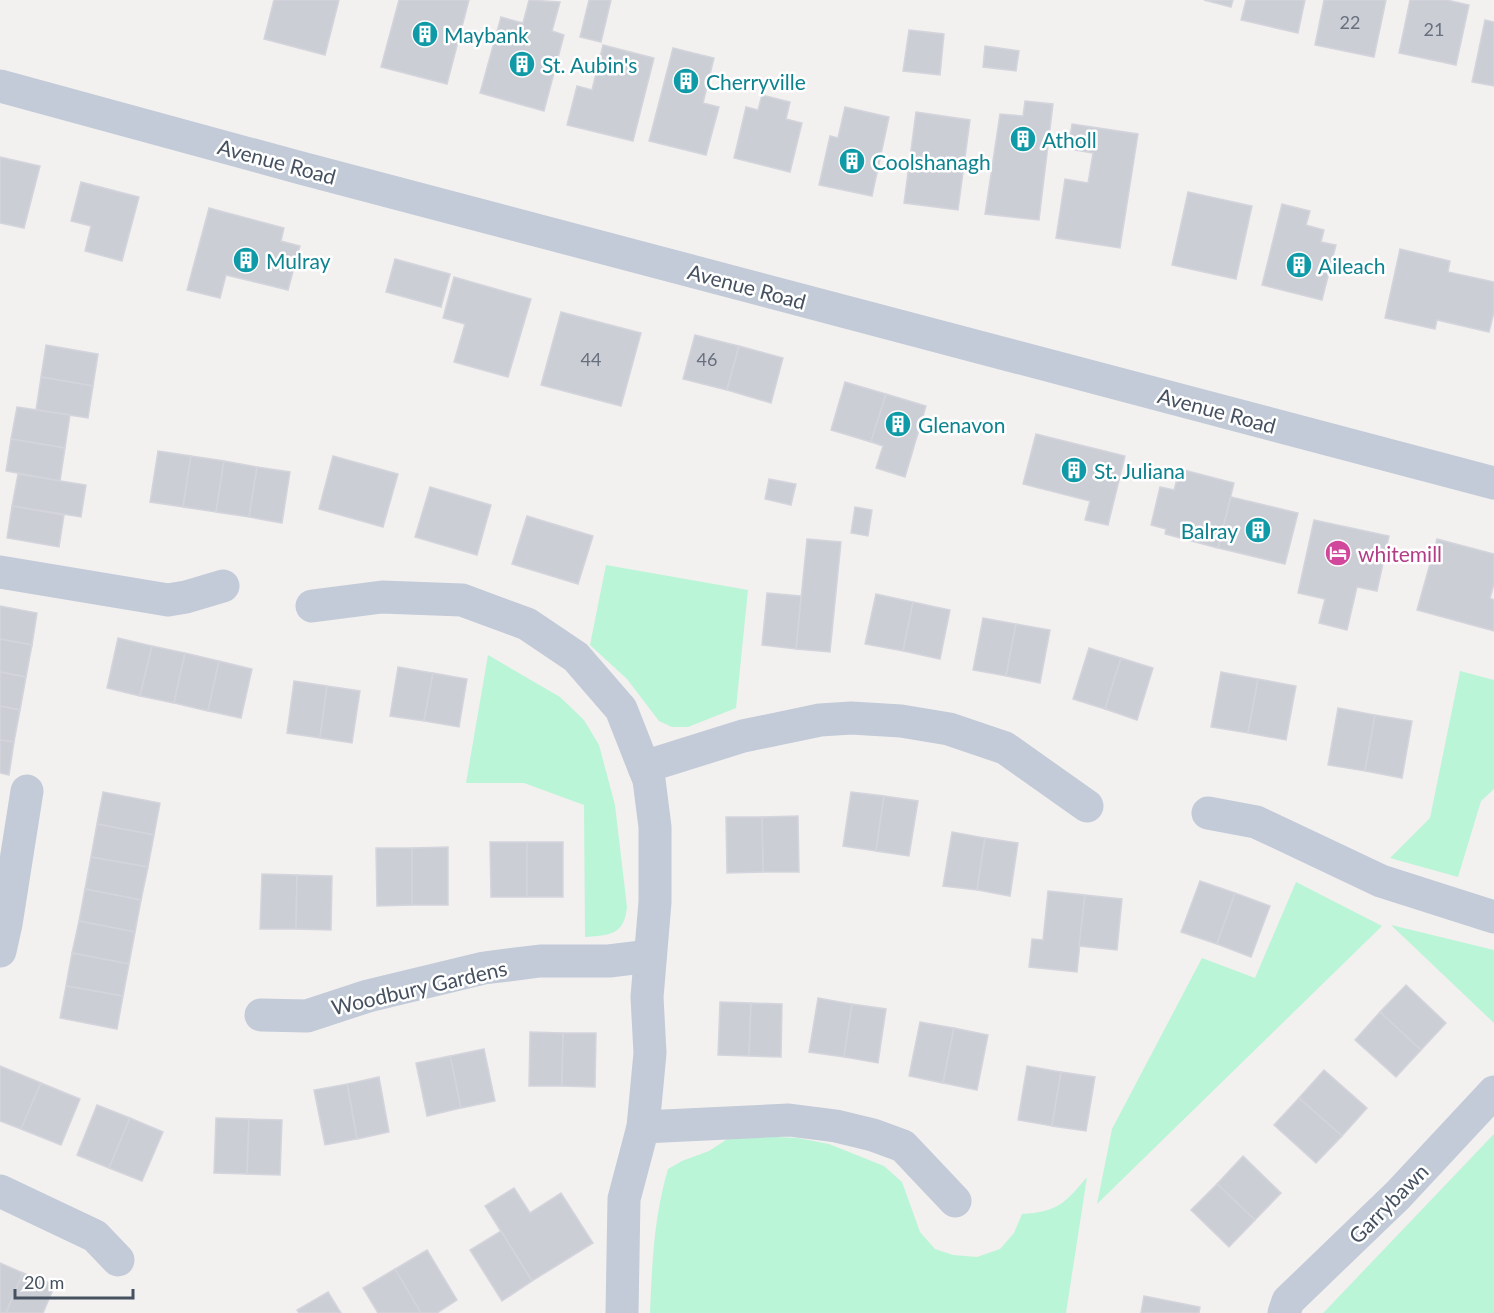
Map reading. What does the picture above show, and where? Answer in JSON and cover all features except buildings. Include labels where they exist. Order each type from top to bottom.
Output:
[{"type":"street","name":"Avenue Road","points":[[0,86],[301,168],[1494,483]]},
{"type":"street","points":[[0,572],[168,600],[223,586]]},
{"type":"street","points":[[312,606],[382,597],[462,600],[526,624],[576,657],[621,709],[649,780],[655,827],[655,902],[647,997],[650,1053],[643,1127],[624,1199],[622,1313]]},
{"type":"street","points":[[644,767],[743,736],[820,720],[851,718],[902,721],[949,729],[1005,748],[1088,806]]},
{"type":"street","points":[[0,951],[6,924],[9,844],[27,791]]},
{"type":"street","points":[[1208,813],[1256,822],[1381,881],[1494,917]]},
{"type":"street","name":"Woodbury Gardens","points":[[261,1015],[307,1016],[368,996],[484,968],[540,961],[609,961],[650,956]]},
{"type":"street","name":"Garrybawn","points":[[1284,1313],[1288,1301],[1398,1195],[1494,1092]]},
{"type":"street","points":[[643,1127],[789,1120],[836,1126],[873,1135],[903,1146],[955,1201]]},
{"type":"street","points":[[0,1191],[95,1236],[118,1260]]},
{"type":"green space","points":[[606,565],[748,590],[736,708],[688,727],[672,727],[659,721],[627,679],[590,645]]},
{"type":"green space","points":[[488,655],[560,697],[584,720],[599,745],[615,805],[627,907],[623,924],[614,932],[585,937],[584,805],[524,783],[466,783]]},
{"type":"green space","points":[[1460,671],[1494,680],[1494,789],[1481,801],[1458,877],[1390,858],[1430,818]]},
{"type":"green space","points":[[1296,882],[1382,926],[1097,1204],[1112,1129],[1202,958],[1255,978]]},
{"type":"green space","points":[[1391,925],[1494,950],[1494,1023]]},
{"type":"green space","points":[[1494,1134],[1494,1313],[1323,1313],[1328,1308]]},
{"type":"green space","points":[[758,1136],[798,1138],[829,1144],[884,1166],[902,1182],[920,1232],[935,1249],[953,1255],[977,1257],[1000,1249],[1014,1233],[1022,1214],[1044,1211],[1060,1205],[1087,1177],[1066,1313],[650,1313],[657,1222],[668,1169],[709,1151],[729,1138]]},
{"type":"place","name":"Maybank","points":[[425,34]]},
{"type":"place","name":"St. Aubin's","points":[[522,64]]},
{"type":"place","name":"Cherryville","points":[[686,81]]},
{"type":"place","name":"Atholl","points":[[1023,139]]},
{"type":"place","name":"Coolshanagh","points":[[852,161]]},
{"type":"place","name":"Mulray","points":[[246,260]]},
{"type":"place","name":"Aileach","points":[[1299,265]]},
{"type":"place","name":"Glenavon","points":[[898,424]]},
{"type":"place","name":"St. Juliana","points":[[1074,470]]},
{"type":"place","name":"Balray","points":[[1258,530]]},
{"type":"place","name":"whitemill","points":[[1338,553]]}]
